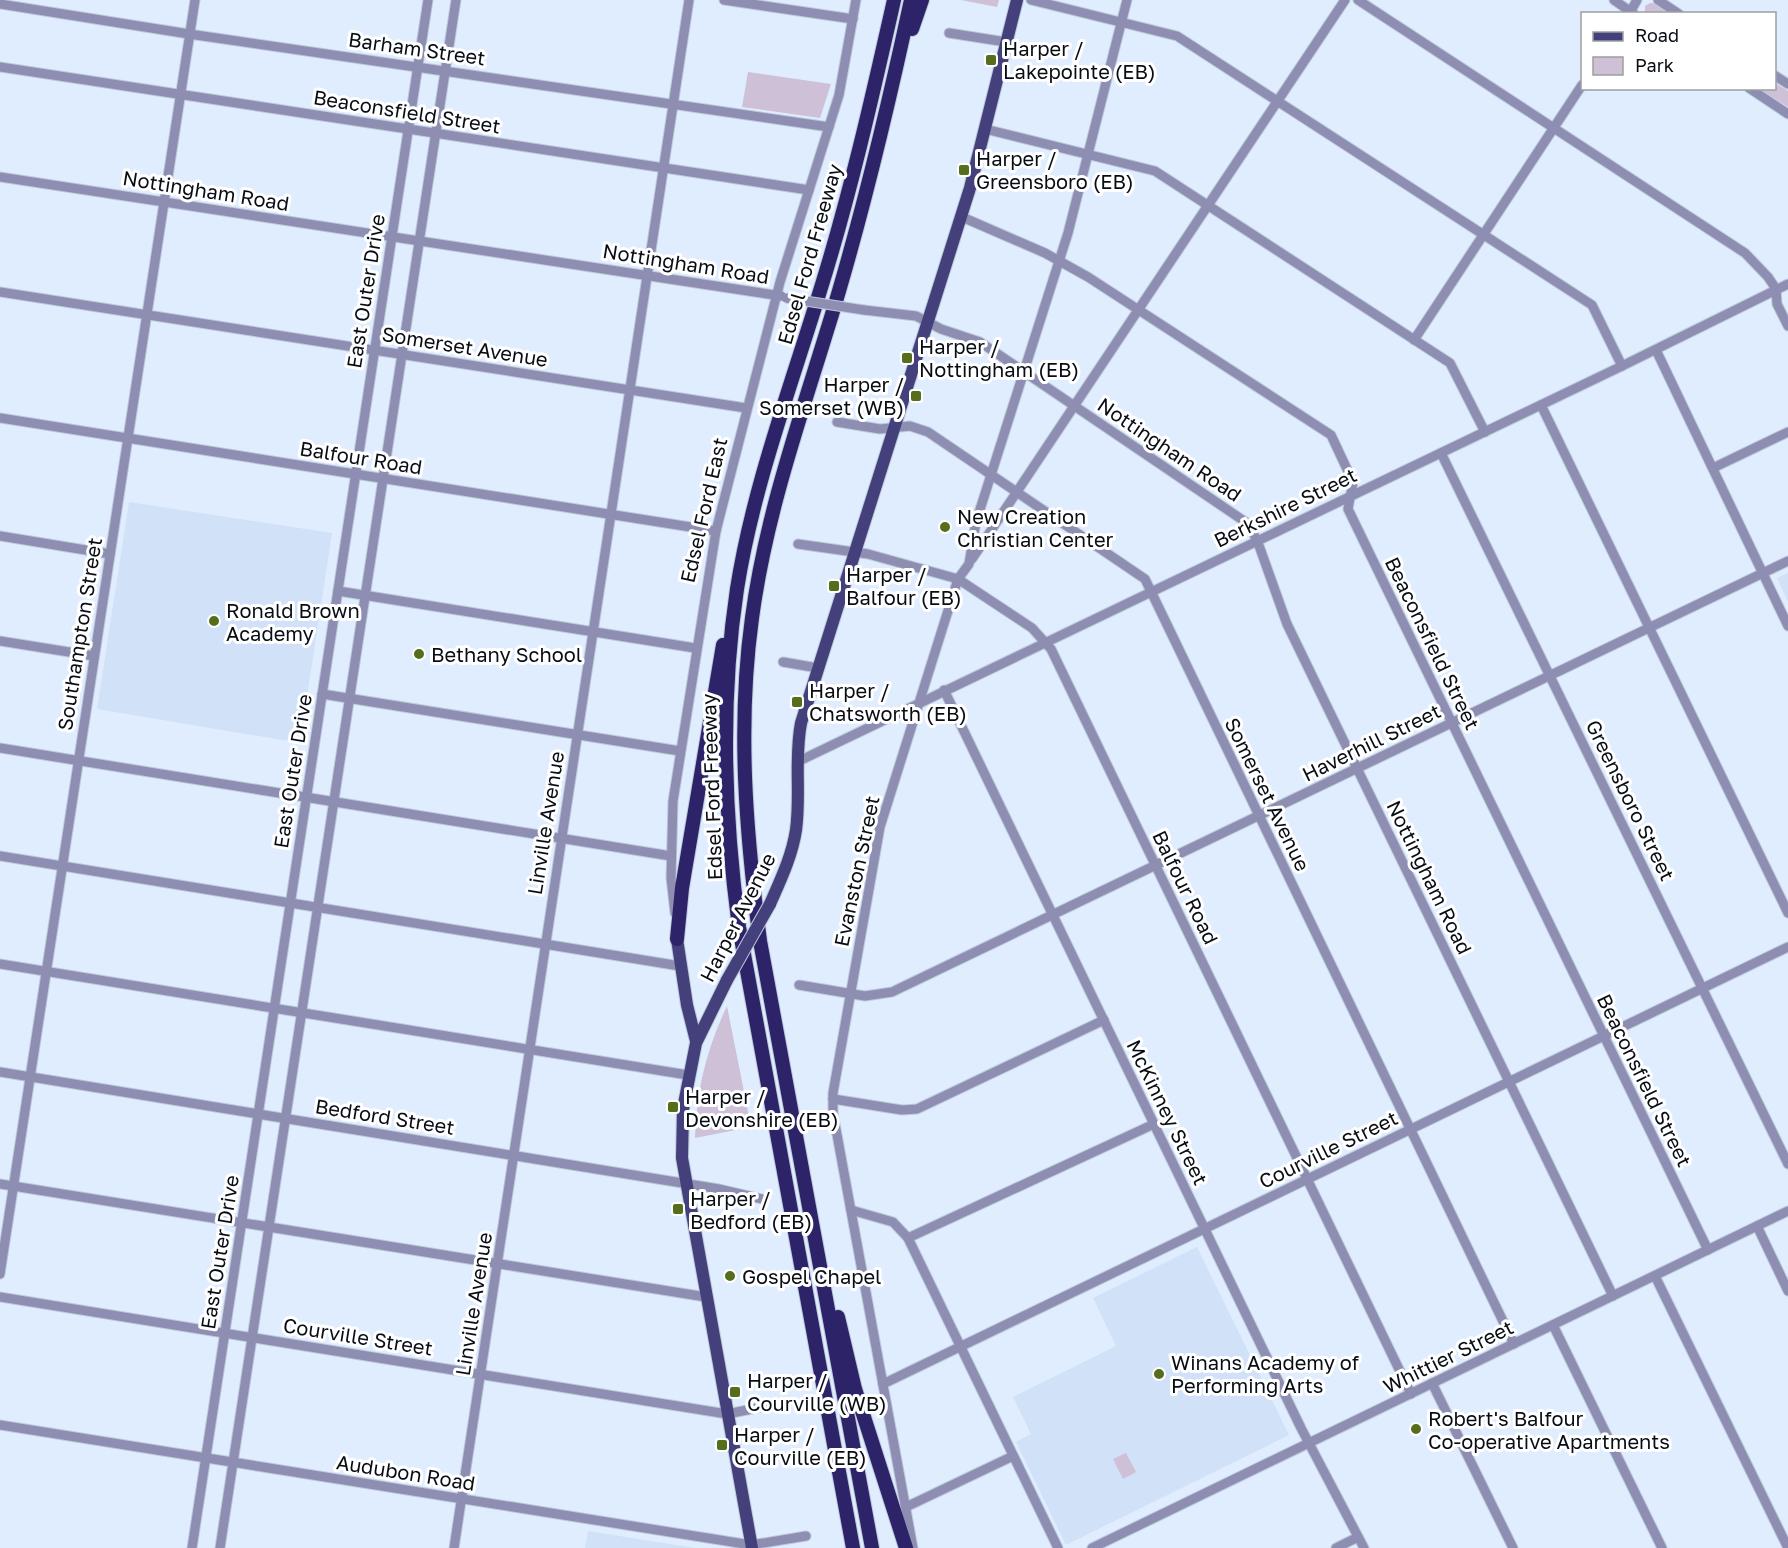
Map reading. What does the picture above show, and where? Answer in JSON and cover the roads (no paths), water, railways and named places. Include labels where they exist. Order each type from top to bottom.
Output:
[{"type":"highway","name":"Edsel Ford Freeway","points":[[872,1548],[759,931],[745,807],[745,701],[753,611],[771,512],[839,290],[897,65],[911,0]]},
{"type":"highway","points":[[897,65],[922,0]]},
{"type":"highway","name":"Edsel Ford Freeway","points":[[853,1548],[739,927],[729,856],[725,711],[737,590],[747,535],[768,454],[851,183],[893,3]]},
{"type":"highway","points":[[677,939],[706,739],[724,636],[737,590]]},
{"type":"highway","points":[[826,1302],[837,1312],[855,1389],[906,1548]]},
{"type":"main road","name":"Harper Avenue","points":[[752,1546],[685,1184],[682,1129],[688,1075],[696,1041],[770,904],[793,845],[797,816],[797,762],[801,723],[962,216],[1017,0]]},
{"type":"main road","name":"Edsel Ford East","points":[[677,939],[680,966],[696,1041]]},
{"type":"street","name":"Southampton Street","points":[[0,1274],[195,0]]},
{"type":"street","name":"East Outer Drive","points":[[192,1548],[428,0]]},
{"type":"street","points":[[220,1548],[456,0]]},
{"type":"street","name":"Linville Avenue","points":[[454,1548],[689,0]]},
{"type":"street","points":[[724,0],[853,19]]},
{"type":"street","name":"Edsel Ford East","points":[[677,939],[671,856],[673,801],[695,648],[716,531],[746,408],[781,296],[809,190],[844,74],[856,0]]},
{"type":"street","points":[[1031,0],[1178,36],[1592,305],[1622,366]]},
{"type":"street","name":"Evanston Street","points":[[913,1548],[833,1099],[873,859],[958,579],[969,564],[976,522],[1059,262],[1127,0]]},
{"type":"street","points":[[969,564],[1346,0]]},
{"type":"street","points":[[1358,0],[1745,254],[1768,277],[1776,289],[1777,304],[1788,326]]},
{"type":"street","points":[[1614,0],[1630,12]]},
{"type":"street","points":[[1658,0],[1676,12]]},
{"type":"street","name":"Barham Street","points":[[0,4],[189,34],[829,127]]},
{"type":"street","points":[[949,33],[1006,42]]},
{"type":"street","name":"Beaconsfield Street","points":[[0,67],[809,190]]},
{"type":"street","points":[[1414,340],[1581,87]]},
{"type":"street","points":[[1752,90],[1788,114]]},
{"type":"street","points":[[985,129],[1155,171],[1453,367],[1485,432]]},
{"type":"street","name":"Nottingham Road","points":[[0,177],[864,310],[916,316],[941,329],[980,342],[1247,523],[1257,540],[1287,624],[1613,1296]]},
{"type":"street","name":"Beaconsfield Street","points":[[962,216],[1059,262],[1139,310],[1331,435],[1353,482],[1348,509],[1708,1250]]},
{"type":"street","name":"Berkshire Street","points":[[797,762],[1656,350],[1788,284]]},
{"type":"street","name":"Somerset Avenue","points":[[0,292],[746,408]]},
{"type":"street","points":[[1656,350],[1788,626]]},
{"type":"street","points":[[1541,405],[1788,913]]},
{"type":"street","name":"Balfour Road","points":[[0,418],[716,531]]},
{"type":"street","name":"Somerset Avenue","points":[[837,422],[880,429],[910,426],[928,432],[1145,579],[1514,1344]]},
{"type":"street","points":[[1713,468],[1788,432]]},
{"type":"street","name":"Greensboro Street","points":[[1441,453],[1788,1164]]},
{"type":"street","points":[[0,536],[110,554]]},
{"type":"street","name":"Balfour Road","points":[[798,544],[868,554],[958,579],[1032,628],[1046,642],[1411,1394]]},
{"type":"street","name":"Haverhill Street","points":[[799,985],[872,996],[892,992],[1788,561]]},
{"type":"street","points":[[338,591],[695,648]]},
{"type":"street","points":[[0,641],[94,656]]},
{"type":"street","points":[[783,662],[818,668]]},
{"type":"street","name":"McKinney Street","points":[[944,690],[1154,1124],[1364,1548]]},
{"type":"street","points":[[322,694],[680,751]]},
{"type":"street","points":[[0,748],[671,856]]},
{"type":"street","points":[[0,856],[680,966]]},
{"type":"street","name":"Courville Street","points":[[884,1384],[1788,947]]},
{"type":"street","points":[[0,964],[688,1075]]},
{"type":"street","points":[[833,1099],[902,1110],[917,1109],[1104,1020]]},
{"type":"street","name":"Bedford Street","points":[[0,1072],[513,1155],[685,1184],[762,1200]]},
{"type":"street","points":[[908,1238],[1154,1124]]},
{"type":"street","points":[[0,1184],[706,1297]]},
{"type":"street","points":[[851,1210],[883,1217],[902,1229],[908,1238],[1058,1548]]},
{"type":"street","name":"Whittier Street","points":[[1092,1548],[1311,1444],[1788,1211]]},
{"type":"street","points":[[1757,1226],[1788,1291]]},
{"type":"street","points":[[1655,1276],[1786,1547]]},
{"type":"street","name":"Courville Street","points":[[0,1297],[727,1414],[782,1403]]},
{"type":"street","points":[[1553,1325],[1662,1548]]},
{"type":"street","points":[[1432,1383],[1513,1548]]},
{"type":"street","name":"Audubon Road","points":[[0,1425],[752,1546],[806,1536]]},
{"type":"street","points":[[906,1507],[1013,1456]]},
{"type":"street","points":[[1336,1548],[1358,1537]]},
{"type":"place","name":"Harper / Lakepointe (EB)","points":[[991,60]]},
{"type":"place","name":"Harper / Greensboro (EB)","points":[[964,170]]},
{"type":"place","name":"Harper / Nottingham (EB)","points":[[907,358]]},
{"type":"place","name":"Harper / Somerset (WB)","points":[[916,396]]},
{"type":"place","name":"New Creation Christian Center","points":[[945,527]]},
{"type":"place","name":"Harper / Balfour (EB)","points":[[834,586]]},
{"type":"place","name":"Ronald Brown Academy","points":[[214,621]]},
{"type":"place","name":"Bethany School","points":[[419,654]]},
{"type":"place","name":"Harper / Chatsworth (EB)","points":[[797,702]]},
{"type":"place","name":"Harper / Devonshire (EB)","points":[[673,1107]]},
{"type":"place","name":"Harper / Bedford (EB)","points":[[678,1209]]},
{"type":"place","name":"Gospel Chapel","points":[[730,1276]]},
{"type":"place","name":"Winans Academy of Performing Arts","points":[[1159,1374]]},
{"type":"place","name":"Harper / Courville (WB)","points":[[735,1392]]},
{"type":"place","name":"Robert's Balfour Co-operative Apartments","points":[[1416,1429]]},
{"type":"place","name":"Harper / Courville (EB)","points":[[722,1445]]}]
